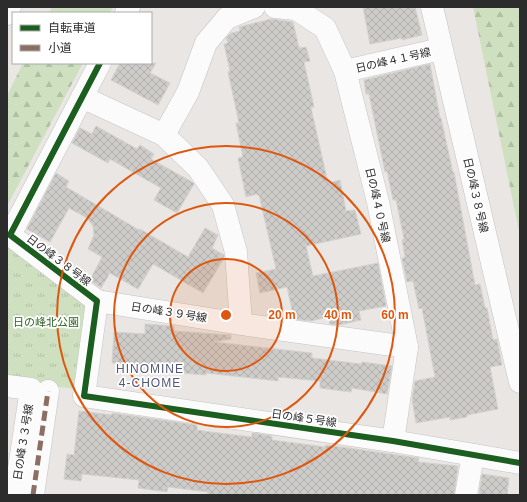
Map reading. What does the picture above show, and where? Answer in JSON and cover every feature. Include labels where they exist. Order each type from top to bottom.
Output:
[{"type":"street","points":[[7,14],[10,7]]},
{"type":"street","points":[[164,135],[188,92],[206,43],[227,18],[254,7]]},
{"type":"street","name":"日の峰４０号線","points":[[275,7],[296,10],[326,28],[345,70],[378,202],[407,347],[393,441]]},
{"type":"street","name":"日の峰３８号線","points":[[432,7],[520,382]]},
{"type":"street","name":"日の峰４１号線","points":[[345,70],[442,49]]},
{"type":"street","name":"日の峰３８号線","points":[[97,301],[10,235],[99,64]]},
{"type":"street","points":[[82,97],[164,135],[198,168],[223,206],[236,252],[241,324]]},
{"type":"street","name":"日の峰３９号線","points":[[97,301],[241,324],[407,347]]},
{"type":"street","name":"日の峰５号線","points":[[97,301],[84,396],[393,441],[520,463]]},
{"type":"street","name":"日の峰３３号線","points":[[7,386],[31,389],[15,495]]},
{"type":"street","points":[[33,495],[48,391]]},
{"type":"street","points":[[466,495],[473,455]]},
{"type":"green space","points":[[52,7],[113,7],[110,12],[50,12]]},
{"type":"green space","points":[[473,7],[520,7],[520,236]]},
{"type":"green space","points":[[23,64],[82,64],[7,206],[7,96]]},
{"type":"green space","name":"日の峰北公園","points":[[7,243],[86,303],[75,389],[7,380]]},
{"type":"building","points":[[363,7],[415,7],[422,35],[402,40],[402,38],[370,44]]},
{"type":"building","points":[[271,19],[293,22],[299,48],[306,47],[310,61],[304,62],[314,107],[311,108],[328,183],[340,180],[346,211],[355,210],[361,234],[306,246],[313,276],[378,263],[386,306],[359,311],[361,320],[339,325],[330,324],[328,317],[311,321],[294,319],[287,287],[260,293],[256,273],[276,269],[259,195],[258,196],[257,194],[246,197],[238,158],[243,157],[236,123],[239,123],[228,72],[230,71],[224,44],[228,43],[226,38],[231,33],[240,31],[239,27]]},
{"type":"building","points":[[156,63],[150,73],[170,83],[158,105],[111,80],[119,64]]},
{"type":"building","points":[[430,64],[440,118],[453,173],[454,172],[475,285],[480,284],[485,308],[487,308],[493,340],[497,339],[502,365],[490,367],[498,409],[450,420],[450,417],[416,423],[412,399],[415,381],[435,377],[422,308],[419,309],[413,281],[407,282],[402,258],[405,257],[402,240],[404,239],[396,200],[393,200],[387,171],[385,172],[369,94],[366,94],[364,80]]},
{"type":"building","points":[[96,126],[137,149],[140,145],[154,154],[151,159],[194,184],[177,213],[154,200],[161,188],[110,159],[108,163],[72,143],[80,128],[92,134]]},
{"type":"building","points":[[56,173],[69,181],[66,187],[188,257],[205,228],[218,235],[212,248],[224,255],[224,258],[203,293],[153,264],[138,289],[110,273],[101,288],[90,280],[102,257],[88,249],[94,235],[93,226],[87,218],[69,208],[50,242],[27,229]]},
{"type":"building","points":[[145,324],[174,326],[174,331],[231,335],[231,339],[214,342],[312,353],[312,358],[392,366],[387,394],[352,388],[351,392],[320,388],[320,381],[278,377],[278,381],[206,373],[206,375],[180,373],[180,367],[112,363],[114,332],[145,334]]},
{"type":"building","points":[[79,411],[112,415],[112,413],[197,425],[197,430],[252,437],[252,433],[272,436],[272,440],[325,447],[326,445],[349,448],[419,458],[418,462],[458,466],[454,495],[207,495],[208,492],[168,487],[167,492],[138,488],[139,480],[82,474],[81,481],[64,479],[67,454],[74,455]]},
{"type":"building","points":[[482,474],[509,478],[507,495],[479,495]]},
{"type":"marked path","points":[[33,495],[48,391]]},
{"type":"cycle path","points":[[99,64],[10,235],[97,301],[84,396],[393,441],[520,463]]},
{"type":"district","name":"HINOMINE 4-CHOME","points":[[150,376]]}]
